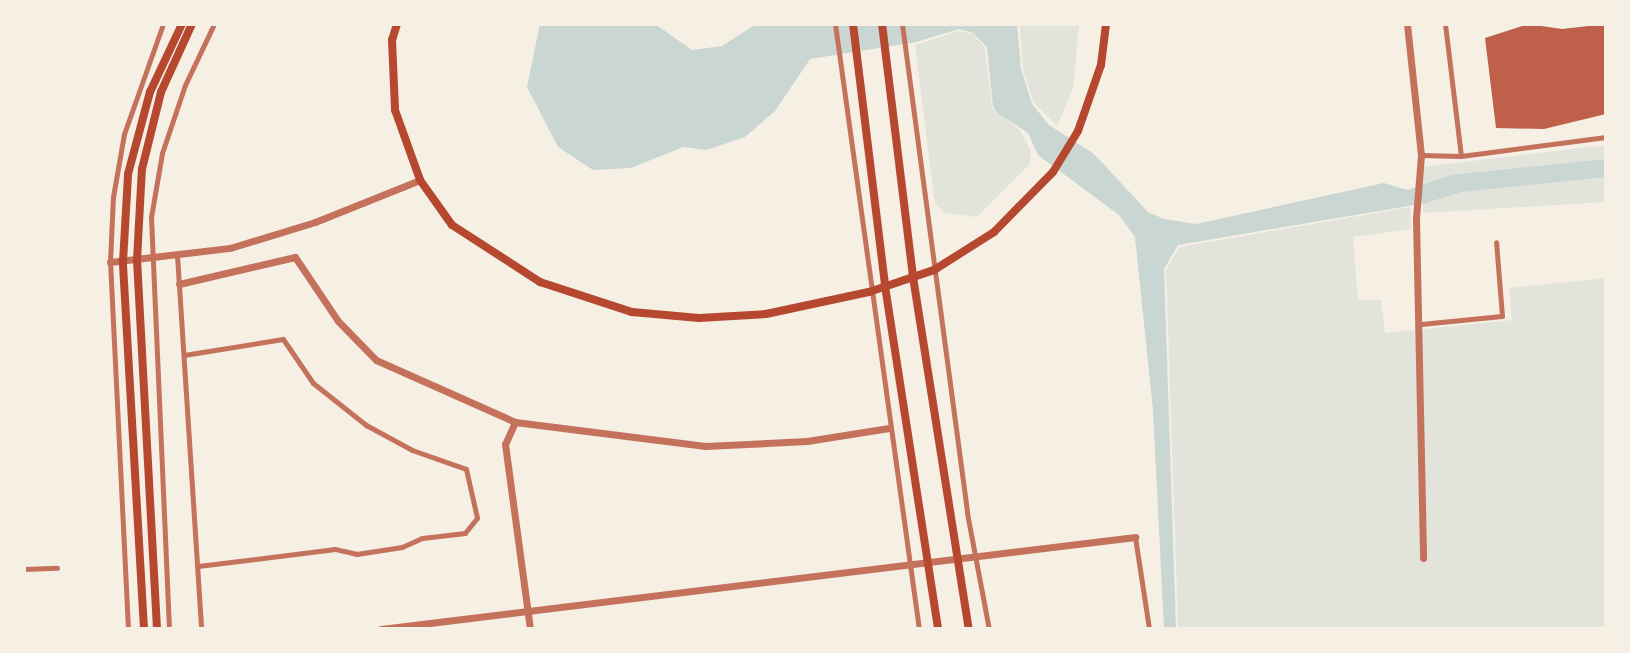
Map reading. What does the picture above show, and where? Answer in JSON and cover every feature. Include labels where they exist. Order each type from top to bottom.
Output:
[{"type":"main road","points":[[144,629],[123,262],[128,174],[150,92],[182,24]]},
{"type":"main road","points":[[158,629],[137,260],[142,169],[161,92],[192,24]]},
{"type":"main road","points":[[397,24],[392,40],[395,110],[420,180],[452,225],[494,255],[540,282],[632,312],[699,318],[766,314],[869,292],[933,270],[994,232],[1053,172],[1078,131],[1101,65],[1106,24]]},
{"type":"main road","points":[[853,24],[885,286],[939,629]]},
{"type":"main road","points":[[882,24],[913,277],[969,629]]},
{"type":"street","points":[[128,629],[110,262],[124,134],[163,24]]},
{"type":"street","points":[[169,629],[151,217],[162,153],[185,85],[214,24]]},
{"type":"street","points":[[836,24],[869,292],[919,629]]},
{"type":"street","points":[[903,24],[933,270],[975,559],[989,629]]},
{"type":"street","points":[[1407,24],[1421,155],[1416,169],[1416,219],[1421,324],[1423,558]]},
{"type":"street","points":[[1445,24],[1461,156]]},
{"type":"street","points":[[1421,155],[1461,156],[1606,137]]},
{"type":"street","points":[[110,262],[230,248],[305,225],[420,180]]},
{"type":"street","points":[[1421,324],[1502,316],[1496,242]]},
{"type":"street","points":[[177,255],[201,629]]},
{"type":"street","points":[[179,284],[295,257],[338,321],[376,360],[515,422],[705,446],[807,441],[889,429]]},
{"type":"street","points":[[184,355],[283,339],[314,382],[366,425],[411,450],[466,469],[477,518],[465,533],[422,538],[402,548],[357,554],[335,549],[198,567]]},
{"type":"street","points":[[515,422],[505,444],[530,629]]},
{"type":"street","points":[[381,629],[975,559],[1136,537],[1148,629]]},
{"type":"street","points":[[24,569],[57,568]]},
{"type":"shaded area","points":[[540,24],[655,24],[692,50],[722,46],[756,24],[1017,24],[1021,69],[1032,104],[1049,125],[1094,154],[1148,212],[1164,219],[1196,224],[1384,183],[1408,190],[1451,175],[1606,159],[1606,177],[1461,192],[1426,203],[1178,245],[1164,269],[1176,629],[1164,629],[1153,410],[1135,237],[1119,215],[1038,155],[1028,133],[999,114],[993,107],[987,47],[973,33],[959,29],[916,42],[810,59],[775,111],[745,137],[707,150],[683,147],[631,168],[593,170],[558,147],[527,87]]},
{"type":"shaded area","points":[[1020,24],[1079,24],[1073,89],[1057,126],[1034,103],[1023,70]]},
{"type":"shaded area","points":[[959,31],[973,34],[985,48],[992,108],[1019,129],[1031,151],[1030,164],[977,217],[945,213],[935,204],[915,45]]},
{"type":"shaded area","points":[[1606,145],[1606,202],[1423,213],[1421,167]]},
{"type":"shaded area","points":[[1410,207],[1411,229],[1353,237],[1358,300],[1381,300],[1385,333],[1512,320],[1509,288],[1606,278],[1605,629],[1178,629],[1166,270],[1179,247]]},
{"type":"building","points":[[1528,24],[1562,29],[1606,24],[1606,114],[1544,129],[1496,128],[1485,38]]}]
